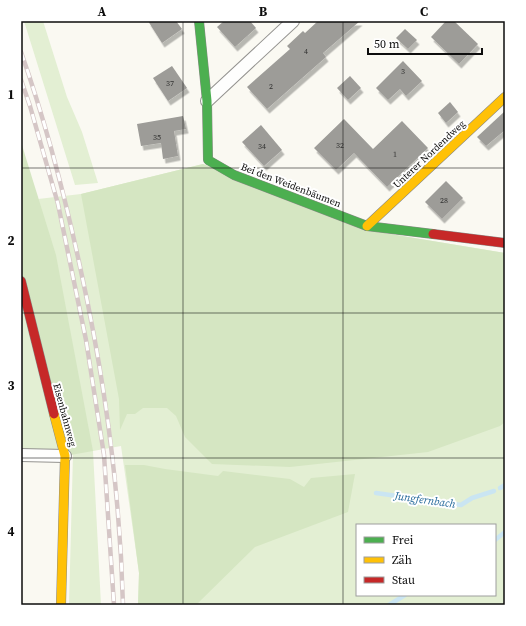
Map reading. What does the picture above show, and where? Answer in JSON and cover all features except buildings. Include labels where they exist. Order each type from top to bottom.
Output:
[{"type":"street","name":"Bei den Weidenbäumen","points":[[199,21],[207,101],[208,160],[234,175],[367,226],[505,243]]},
{"type":"street","points":[[207,101],[293,21]]},
{"type":"street","name":"Unterer Nordendweg","points":[[367,226],[505,97]]},
{"type":"street","name":"Eisenbahnweg","points":[[21,281],[65,456],[61,605]]},
{"type":"street","points":[[21,455],[65,456]]},
{"type":"green space","points":[[24,21],[43,21],[67,97],[82,132],[98,183],[75,185]]},
{"type":"green space","points":[[21,142],[56,255],[93,451],[65,456],[21,281]]},
{"type":"green space","points":[[203,164],[366,230],[505,253],[505,605],[138,605],[139,573],[121,446],[93,451],[101,605],[69,605],[73,454],[21,456],[21,201],[81,194]]},
{"type":"green space","points":[[203,164],[366,230],[505,253],[505,422],[500,426],[428,452],[290,467],[212,464],[185,437],[176,416],[167,408],[143,408],[135,414],[127,414],[120,430],[119,399],[81,194]]},
{"type":"green space","points":[[125,465],[144,465],[218,476],[223,471],[290,479],[304,487],[311,478],[355,474],[348,512],[255,547],[196,605],[138,605],[139,573]]},
{"type":"waterway","name":"Jungfernbach","points":[[500,488],[505,485]]},
{"type":"waterway","name":"Jungfernbach","points":[[376,493],[461,505],[472,498],[494,491]]},
{"type":"waterway","points":[[496,539],[505,532]]},
{"type":"waterway","points":[[389,605],[403,596]]},
{"type":"railway","points":[[21,52],[48,135],[63,191],[91,317],[105,399],[115,481],[119,522],[123,605]]},
{"type":"railway","points":[[21,80],[58,204],[86,340],[104,455],[114,605]]},
{"type":"traffic: fast","points":[[199,21],[207,101],[208,160],[234,175],[367,226],[433,234]]},
{"type":"traffic: slow","points":[[367,226],[505,97]]},
{"type":"traffic: slow","points":[[54,414],[65,456],[61,605]]},
{"type":"traffic: jam","points":[[433,234],[505,243]]},
{"type":"traffic: jam","points":[[21,281],[54,414]]}]
